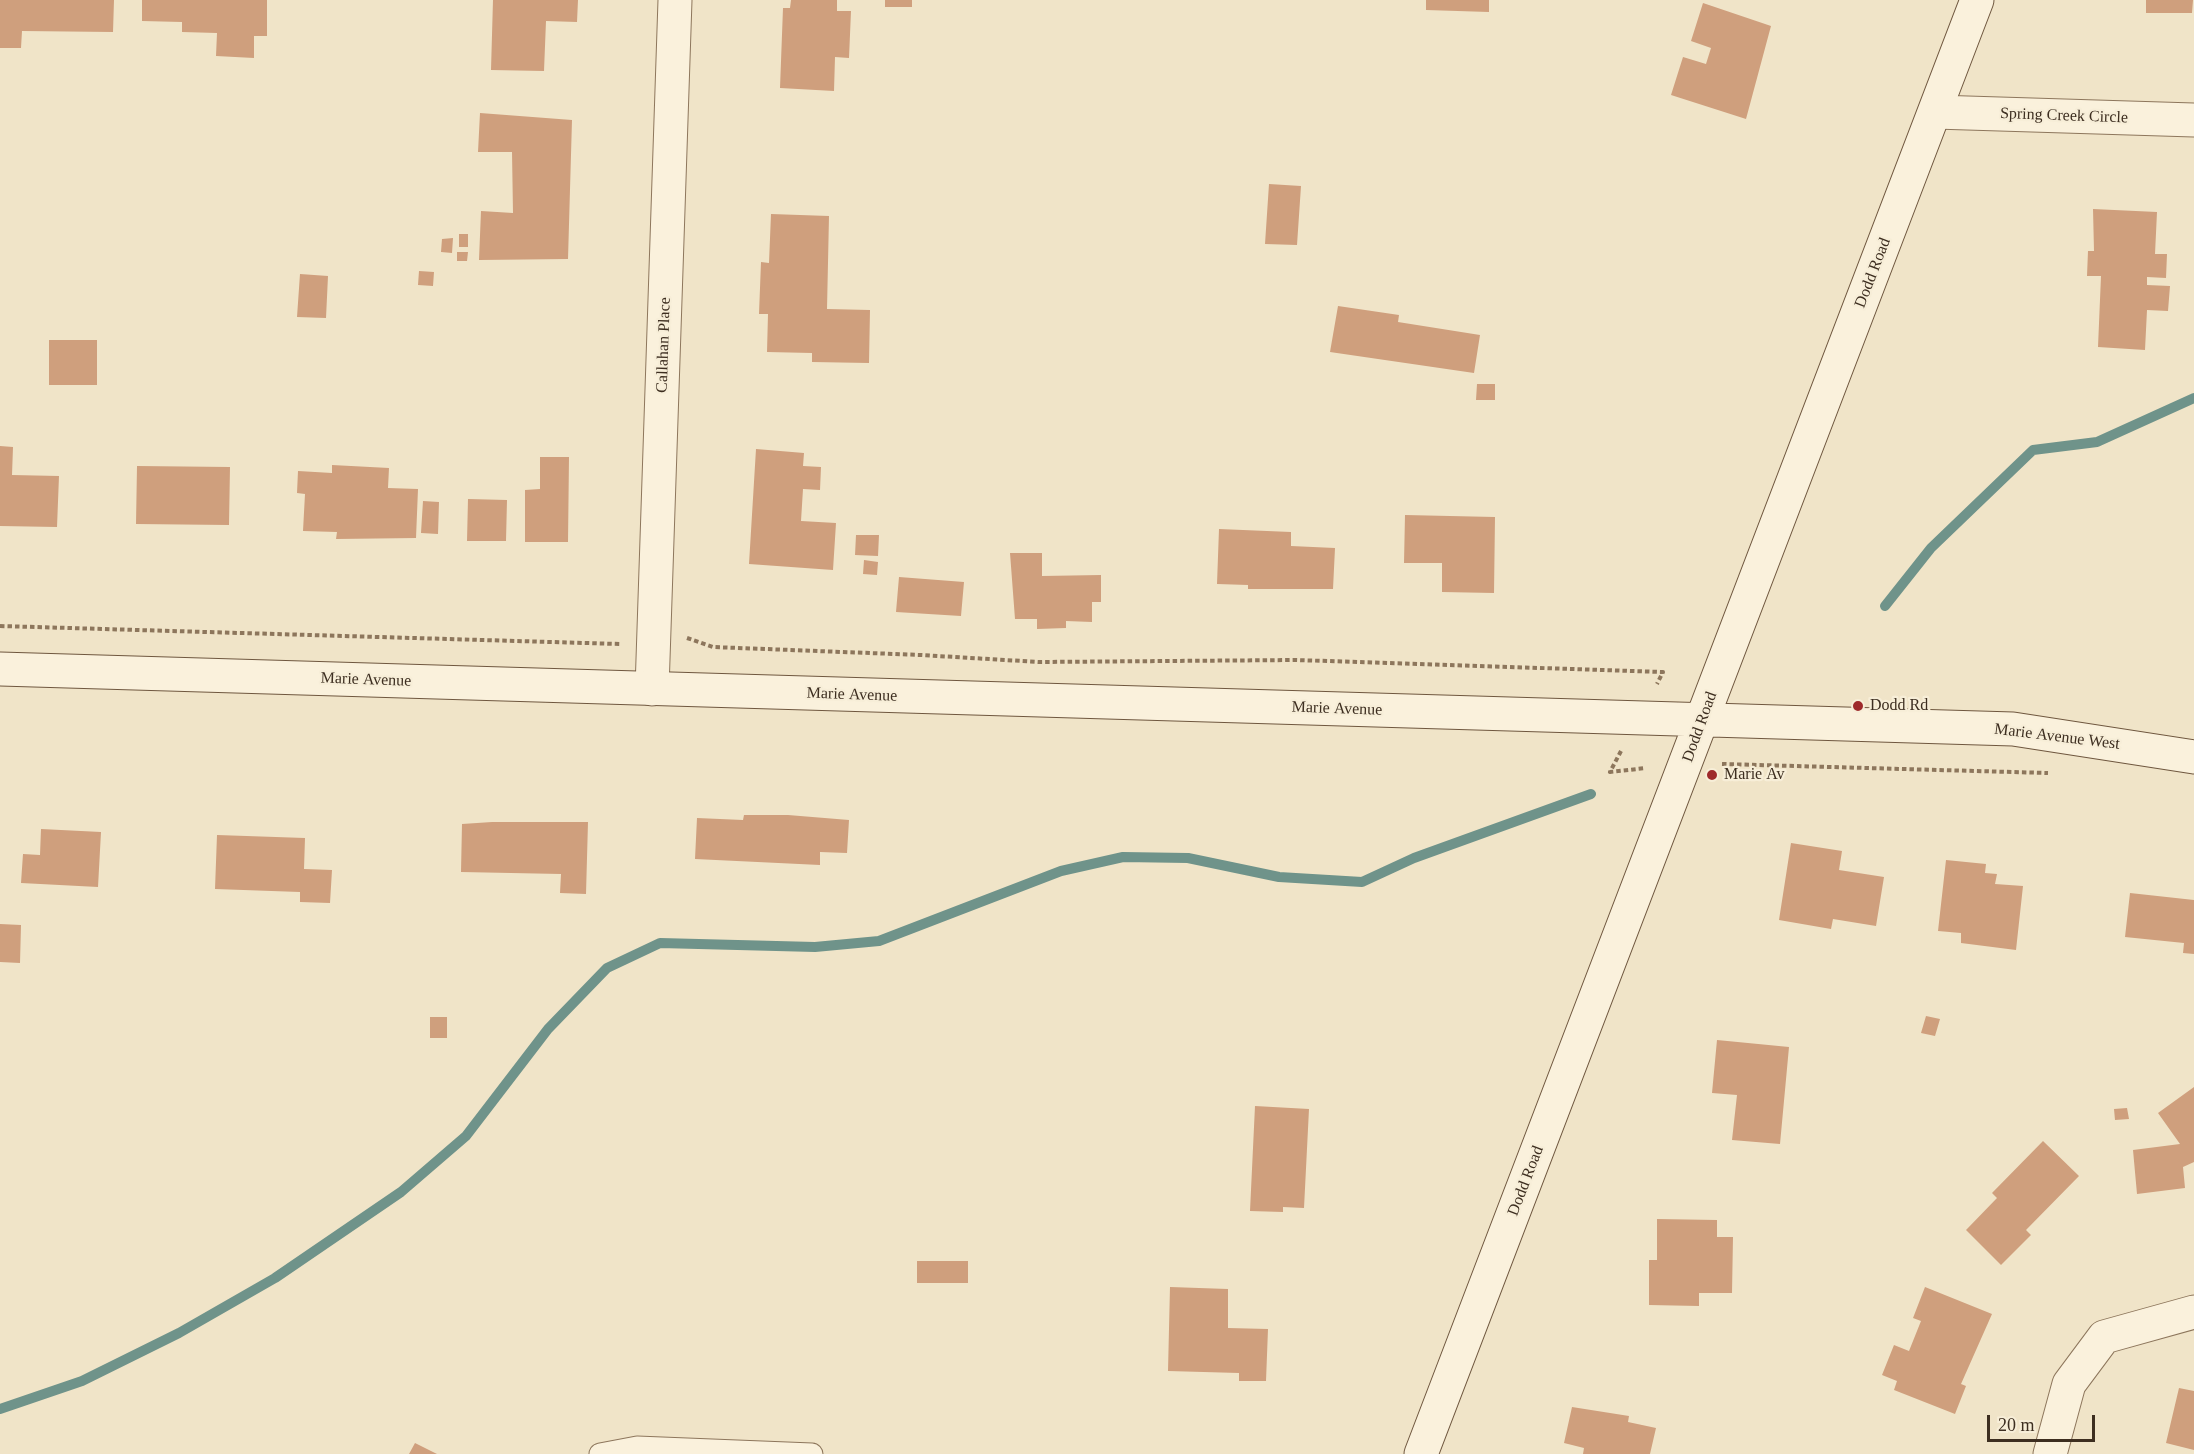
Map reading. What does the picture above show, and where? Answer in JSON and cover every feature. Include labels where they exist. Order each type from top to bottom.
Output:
[{"type":"street","name":"Callahan Place","points":[[652,689],[675,0]]},
{"type":"street","name":"Dodd Road","points":[[1421,1454],[1977,0]]},
{"type":"street","name":"Spring Creek Circle","points":[[1935,112],[2194,120]]},
{"type":"street","name":"Marie Avenue","points":[[0,669],[1703,719]]},
{"type":"street","name":"Marie Avenue West","points":[[1703,719],[2013,729],[2194,757]]},
{"type":"street","points":[[2050,1454],[2069,1384],[2104,1337],[2194,1312]]},
{"type":"lane","points":[[600,1454],[637,1447],[812,1454]]},
{"type":"path","points":[[0,626],[606,644]]},
{"type":"path","points":[[689,638],[713,647],[1038,662],[1296,660],[1663,672]]},
{"type":"path","points":[[1742,764],[2033,771],[2056,774]]},
{"type":"building","points":[[0,0],[114,0],[113,32],[22,31],[21,48],[0,48]]},
{"type":"building","points":[[142,0],[267,0],[267,36],[254,36],[254,58],[216,56],[217,33],[182,32],[182,22],[142,21]]},
{"type":"building","points":[[493,0],[578,0],[577,22],[546,21],[544,71],[491,70]]},
{"type":"building","points":[[791,0],[837,0],[837,11],[851,11],[849,58],[835,57],[834,91],[780,88],[783,8],[790,8]]},
{"type":"building","points":[[885,0],[912,0],[912,7],[885,7]]},
{"type":"building","points":[[1426,0],[1489,0],[1489,12],[1426,10]]},
{"type":"building","points":[[2146,0],[2193,0],[2192,13],[2146,13]]},
{"type":"building","points":[[1703,3],[1771,26],[1746,119],[1671,95],[1683,57],[1706,64],[1711,48],[1691,41]]},
{"type":"building","points":[[480,113],[572,120],[568,259],[479,260],[481,211],[513,213],[512,152],[478,152]]},
{"type":"building","points":[[1269,184],[1301,186],[1297,245],[1265,244]]},
{"type":"building","points":[[2093,209],[2157,212],[2155,254],[2167,254],[2166,278],[2147,277],[2147,285],[2170,286],[2168,311],[2147,310],[2145,350],[2098,347],[2101,276],[2087,276],[2088,251],[2094,251]]},
{"type":"building","points":[[771,214],[829,216],[827,309],[870,310],[869,363],[812,362],[812,353],[767,352],[768,314],[759,314],[761,262],[769,263]]},
{"type":"building","points":[[459,234],[468,234],[468,247],[459,247]]},
{"type":"building","points":[[453,238],[452,253],[441,252],[442,239]]},
{"type":"building","points":[[457,252],[468,252],[467,261],[457,261]]},
{"type":"building","points":[[419,271],[434,272],[433,286],[418,285]]},
{"type":"building","points":[[300,274],[328,276],[326,318],[297,317]]},
{"type":"building","points":[[1338,306],[1399,315],[1398,322],[1480,335],[1474,373],[1330,352]]},
{"type":"building","points":[[49,340],[97,340],[97,385],[49,385]]},
{"type":"building","points":[[1477,384],[1495,384],[1495,400],[1476,400]]},
{"type":"building","points":[[0,446],[13,447],[12,475],[59,476],[57,527],[0,526]]},
{"type":"building","points":[[756,449],[804,453],[803,466],[821,467],[820,490],[803,489],[801,521],[836,523],[833,570],[749,564]]},
{"type":"building","points":[[540,457],[569,457],[568,542],[525,542],[525,490],[540,489]]},
{"type":"building","points":[[332,465],[389,468],[388,488],[418,489],[416,538],[336,539],[337,532],[303,531],[305,494],[297,493],[298,471],[332,473]]},
{"type":"building","points":[[137,466],[230,467],[229,525],[136,524]]},
{"type":"building","points":[[468,499],[507,500],[506,541],[467,541]]},
{"type":"building","points":[[423,501],[439,502],[438,534],[421,533]]},
{"type":"building","points":[[1405,515],[1495,517],[1494,593],[1442,592],[1442,563],[1404,563]]},
{"type":"building","points":[[1219,529],[1291,532],[1291,546],[1335,548],[1333,589],[1248,589],[1248,585],[1217,584]]},
{"type":"building","points":[[856,535],[879,535],[878,556],[855,555]]},
{"type":"building","points":[[1010,553],[1042,553],[1042,576],[1101,575],[1101,602],[1092,602],[1092,622],[1066,621],[1066,628],[1037,629],[1037,619],[1015,619]]},
{"type":"building","points":[[864,560],[878,562],[877,575],[863,574]]},
{"type":"building","points":[[899,577],[964,582],[961,616],[896,612]]},
{"type":"building","points":[[744,815],[788,815],[849,820],[847,853],[820,852],[820,865],[695,859],[697,818],[743,820]]},
{"type":"building","points":[[588,822],[586,894],[560,893],[561,874],[461,872],[462,824]]},
{"type":"building","points":[[41,829],[101,832],[98,887],[21,883],[23,854],[40,855]]},
{"type":"building","points":[[217,835],[305,838],[304,869],[332,870],[330,903],[300,902],[300,892],[215,889]]},
{"type":"building","points":[[1791,843],[1842,851],[1839,870],[1884,877],[1876,926],[1833,919],[1831,929],[1779,920]]},
{"type":"building","points":[[1946,860],[1986,864],[1985,873],[1997,874],[1995,884],[2023,886],[2016,950],[1961,943],[1961,933],[1938,931]]},
{"type":"building","points":[[2130,893],[2194,900],[2194,954],[2183,953],[2184,943],[2125,937]]},
{"type":"building","points":[[0,924],[21,925],[20,963],[0,962]]},
{"type":"building","points":[[1926,1016],[1940,1019],[1935,1036],[1921,1033]]},
{"type":"building","points":[[430,1017],[447,1017],[447,1038],[430,1038]]},
{"type":"building","points":[[1717,1040],[1789,1047],[1780,1144],[1732,1140],[1737,1095],[1712,1093]]},
{"type":"building","points":[[2194,1087],[2194,1162],[2183,1167],[2185,1188],[2137,1194],[2133,1150],[2180,1144],[2158,1113]]},
{"type":"building","points":[[1255,1106],[1309,1109],[1304,1208],[1283,1207],[1283,1212],[1250,1211]]},
{"type":"building","points":[[2127,1108],[2129,1119],[2115,1120],[2114,1109]]},
{"type":"building","points":[[2043,1141],[2079,1176],[2026,1230],[2031,1235],[2001,1265],[1966,1230],[1997,1198],[1992,1193]]},
{"type":"building","points":[[1657,1219],[1717,1220],[1717,1237],[1733,1237],[1732,1293],[1699,1293],[1699,1306],[1649,1305],[1649,1260],[1657,1260]]},
{"type":"building","points":[[917,1261],[968,1261],[968,1283],[917,1283]]},
{"type":"building","points":[[1170,1287],[1228,1289],[1228,1328],[1268,1329],[1266,1381],[1239,1381],[1239,1373],[1168,1371]]},
{"type":"building","points":[[1925,1287],[1992,1314],[1961,1384],[1966,1386],[1955,1414],[1894,1390],[1897,1381],[1882,1375],[1894,1345],[1909,1351],[1921,1321],[1913,1318]]},
{"type":"building","points":[[2179,1388],[2194,1391],[2194,1450],[2166,1443]]},
{"type":"building","points":[[1572,1407],[1629,1416],[1628,1422],[1656,1428],[1650,1454],[1583,1454],[1584,1448],[1564,1443]]},
{"type":"building","points":[[415,1443],[437,1454],[409,1454]]},
{"type":"waterway","points":[[1885,606],[1931,548],[2033,450],[2097,442],[2194,398]]},
{"type":"waterway","points":[[0,1409],[82,1381],[179,1333],[275,1278],[401,1192],[466,1136],[548,1029],[607,968],[660,943],[815,947],[879,941],[1061,871],[1123,857],[1188,858],[1279,877],[1362,882],[1414,858],[1591,794]]},
{"type":"place","name":"Dodd Rd","points":[[1858,706]]},
{"type":"place","name":"Marie Av","points":[[1712,775]]}]
